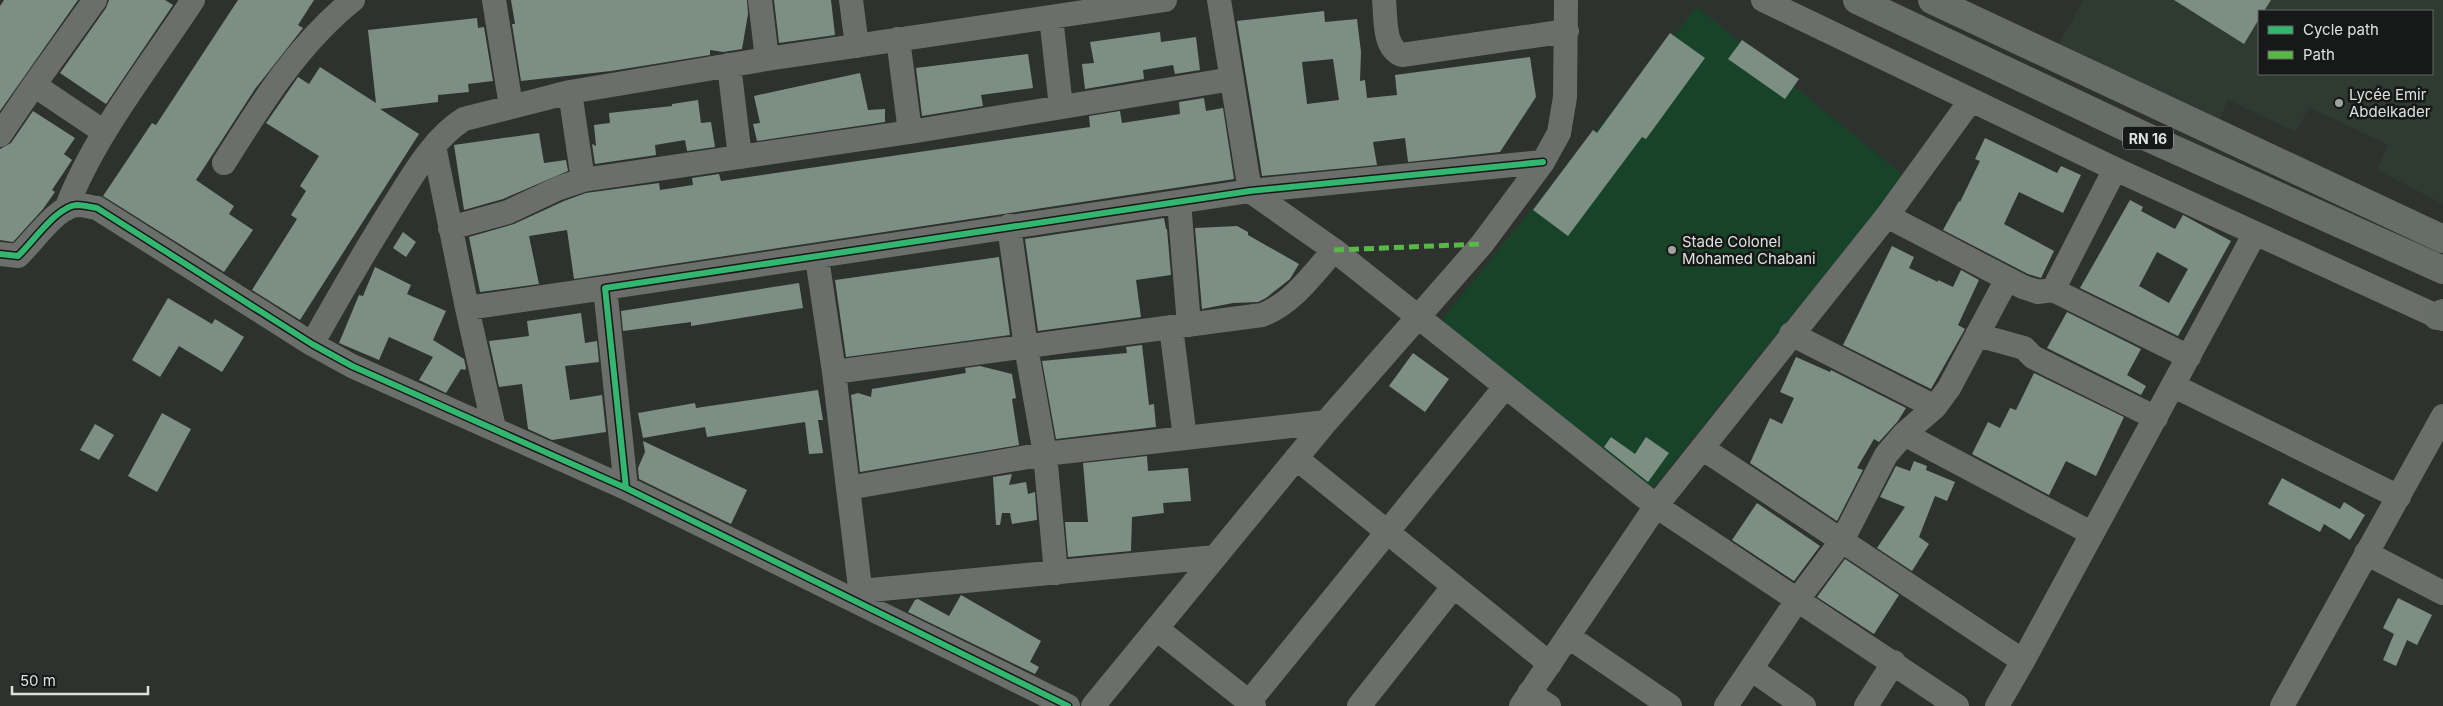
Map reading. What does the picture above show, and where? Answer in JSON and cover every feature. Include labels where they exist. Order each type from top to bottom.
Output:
[{"type":"main road","name":"RN 16","points":[[1856,0],[2140,134],[2443,270]]},
{"type":"main road","name":"RN 16","points":[[1932,0],[2443,238]]},
{"type":"street","points":[[0,135],[95,0]]},
{"type":"street","points":[[66,209],[75,186],[104,132],[193,0]]},
{"type":"street","points":[[224,163],[263,101],[292,62],[323,27],[353,0]]},
{"type":"street","points":[[494,0],[511,106]]},
{"type":"street","points":[[760,0],[767,59]]},
{"type":"street","points":[[851,0],[856,46]]},
{"type":"street","points":[[312,344],[370,242],[434,146],[464,119],[570,92],[729,65],[1165,0]]},
{"type":"street","points":[[1219,0],[1250,191],[1334,250],[1656,506],[1894,662],[1957,706]]},
{"type":"street","points":[[1384,0],[1389,44],[1394,52],[1402,56],[1567,31]]},
{"type":"street","points":[[1093,706],[1326,422],[1482,244],[1543,162],[1559,133],[1565,97],[1566,0]]},
{"type":"street","points":[[1763,0],[2115,170],[2441,316]]},
{"type":"street","points":[[1051,17],[1061,107]]},
{"type":"street","points":[[898,40],[910,132]]},
{"type":"street","points":[[729,65],[740,158]]},
{"type":"street","points":[[450,228],[508,212],[559,188],[583,180],[910,132],[1232,79]]},
{"type":"street","points":[[34,85],[104,132]]},
{"type":"street","points":[[570,92],[583,180]]},
{"type":"street","points":[[1549,706],[1525,700],[1656,506],[1886,216],[1971,100]]},
{"type":"street","points":[[434,146],[494,428]]},
{"type":"street","points":[[467,308],[817,258],[1009,226],[1250,191],[1543,162]]},
{"type":"street","points":[[2053,290],[2115,170]]},
{"type":"street","points":[[1179,202],[1180,326],[1185,438]]},
{"type":"street","points":[[0,254],[18,256],[58,214],[66,209],[76,205],[97,208],[312,344],[352,366],[626,488],[862,598],[1068,706]]},
{"type":"street","points":[[1886,216],[2007,279],[2038,292],[2053,290],[2189,357]]},
{"type":"street","points":[[1009,226],[1026,347],[1045,454],[1056,573]]},
{"type":"street","points":[[1997,706],[2174,386],[2255,233]]},
{"type":"street","points":[[834,372],[1262,315],[1274,310],[1290,299],[1334,250]]},
{"type":"street","points":[[817,258],[834,372],[862,598]]},
{"type":"street","points":[[1726,706],[1798,599],[1843,539],[1886,455],[1904,434],[1935,407],[1949,388],[2007,279]]},
{"type":"street","points":[[605,288],[626,488]]},
{"type":"street","points":[[1791,334],[1935,407]]},
{"type":"street","points":[[1977,335],[2024,348],[2033,357],[2156,418]]},
{"type":"street","points":[[2174,386],[2399,498]]},
{"type":"street","points":[[1156,629],[1251,704],[1387,532],[1506,387]]},
{"type":"street","points":[[2282,706],[2443,416]]},
{"type":"street","points":[[848,488],[1045,454],[1326,422]]},
{"type":"street","points":[[1904,434],[2091,533]]},
{"type":"street","points":[[1702,448],[1843,539],[2023,661]]},
{"type":"street","points":[[1296,458],[1550,664]]},
{"type":"street","points":[[2366,553],[2443,592]]},
{"type":"street","points":[[862,598],[1056,573],[1215,557]]},
{"type":"street","points":[[1359,706],[1454,586]]},
{"type":"street","points":[[1569,637],[1670,706]]},
{"type":"street","points":[[1866,706],[1894,662]]},
{"type":"street","points":[[1751,669],[1804,706]]},
{"type":"shaded area","name":"Lycée Emir Abdelkader","points":[[2083,0],[2443,0],[2443,204],[2377,170],[2388,145],[2309,107],[2296,132],[2228,100],[2218,122],[2058,46]]},
{"type":"green space","name":"Stade Colonel Mohamed Chabani","points":[[1697,7],[1904,176],[1648,494],[1438,324]]},
{"type":"building","points":[[4,0],[78,0],[0,111],[0,6]]},
{"type":"building","points":[[109,0],[165,0],[173,5],[106,104],[60,73],[106,8]]},
{"type":"building","points":[[238,0],[314,0],[298,25],[303,28],[255,89],[196,180],[234,206],[229,214],[253,230],[224,272],[103,196],[152,123],[156,125]]},
{"type":"building","points":[[511,0],[747,0],[748,14],[742,49],[723,52],[710,50],[710,55],[611,71],[521,81],[512,24],[515,24]]},
{"type":"building","points":[[774,0],[831,0],[835,35],[779,43]]},
{"type":"building","points":[[2174,0],[2271,0],[2265,10],[2258,10],[2258,21],[2244,44]]},
{"type":"building","points":[[1324,11],[1325,22],[1357,19],[1361,52],[1360,81],[1365,80],[1367,98],[1397,95],[1395,75],[1530,57],[1536,97],[1500,152],[1408,162],[1405,138],[1373,142],[1377,165],[1262,176],[1237,21]],"holes":[[[1333,59],[1339,100],[1307,104],[1302,62]]]},
{"type":"building","points":[[477,18],[478,28],[484,27],[493,81],[468,84],[469,92],[438,95],[438,102],[380,109],[419,134],[300,320],[252,290],[297,219],[291,215],[306,191],[300,186],[319,156],[266,123],[298,77],[309,84],[320,67],[376,103],[368,30]]},
{"type":"building","points":[[1160,32],[1161,42],[1196,37],[1200,70],[1175,74],[1173,65],[1143,70],[1144,79],[1085,89],[1082,64],[1094,63],[1090,42]]},
{"type":"building","points":[[1670,33],[1705,58],[1646,139],[1642,137],[1568,236],[1533,210],[1593,130],[1597,133]]},
{"type":"building","points":[[1742,40],[1799,79],[1785,99],[1728,59]]},
{"type":"building","points":[[1028,54],[1033,88],[981,95],[983,106],[922,116],[916,68]]},
{"type":"building","points":[[860,73],[868,110],[885,109],[885,122],[757,141],[753,124],[760,123],[754,96]]},
{"type":"building","points":[[1204,98],[1206,111],[1223,108],[1234,179],[574,279],[567,230],[529,236],[539,284],[480,292],[469,237],[514,224],[586,193],[659,183],[660,190],[693,185],[692,178],[719,174],[721,181],[1090,127],[1089,116],[1120,111],[1122,123],[1180,114],[1179,102]]},
{"type":"building","points":[[698,100],[701,123],[711,122],[715,147],[687,151],[685,140],[655,145],[656,155],[595,164],[592,144],[596,146],[594,125],[610,123],[609,113],[672,106],[672,104]]},
{"type":"building","points":[[33,111],[75,138],[64,154],[72,160],[52,190],[55,192],[43,209],[13,242],[0,240],[0,149],[11,143]]},
{"type":"building","points":[[539,133],[544,163],[566,160],[568,171],[503,199],[464,210],[454,145]]},
{"type":"building","points":[[1985,138],[2057,173],[2061,166],[2081,175],[2063,213],[2019,192],[2004,224],[2054,251],[2041,278],[2028,274],[1943,230],[1960,202],[1980,161],[1975,159]]},
{"type":"building","points":[[2130,200],[2143,207],[2141,211],[2175,229],[2183,215],[2231,241],[2178,336],[2080,288]],"holes":[[[2157,252],[2188,269],[2169,303],[2139,286]]]},
{"type":"building","points":[[1164,218],[1167,229],[1171,275],[1136,280],[1141,317],[1038,331],[1025,239]]},
{"type":"building","points":[[1237,226],[1248,232],[1248,235],[1299,264],[1290,279],[1258,302],[1233,303],[1202,309],[1195,228]]},
{"type":"building","points":[[403,232],[416,242],[406,257],[393,248]]},
{"type":"building","points":[[1892,246],[1914,257],[1909,268],[1938,282],[1938,280],[1953,287],[1961,270],[1979,280],[1958,325],[1965,329],[1931,389],[1843,345]]},
{"type":"building","points":[[999,257],[1010,335],[846,357],[835,280]]},
{"type":"building","points":[[375,267],[411,285],[407,294],[446,311],[433,340],[464,359],[466,368],[465,370],[461,369],[446,393],[419,380],[433,357],[389,337],[379,360],[339,343],[359,295],[363,296]]},
{"type":"building","points":[[799,283],[803,308],[691,326],[691,322],[623,331],[621,311]]},
{"type":"building","points":[[168,298],[212,324],[215,319],[244,337],[222,372],[179,346],[160,377],[132,360]]},
{"type":"building","points":[[2067,312],[2141,349],[2127,375],[2146,386],[2141,395],[2047,348]]},
{"type":"building","points":[[581,313],[585,343],[597,341],[599,362],[565,366],[570,400],[602,395],[606,432],[552,440],[528,429],[522,384],[499,387],[489,341],[529,336],[527,321]]},
{"type":"building","points":[[1142,345],[1149,405],[1154,404],[1156,427],[1056,439],[1042,361],[1127,353],[1126,347]]},
{"type":"building","points":[[1413,353],[1449,379],[1425,412],[1389,386]]},
{"type":"building","points":[[1796,357],[1830,372],[1831,370],[1906,408],[1898,421],[1879,442],[1874,439],[1857,468],[1863,470],[1837,521],[1750,463],[1770,418],[1782,424],[1794,398],[1780,392]]},
{"type":"building","points":[[980,366],[1012,374],[1016,398],[1012,399],[1019,445],[860,472],[851,395],[858,393],[871,397],[872,389],[966,373],[965,368]]},
{"type":"building","points":[[2034,373],[2124,417],[2096,476],[2066,461],[2049,495],[1972,454],[1988,422],[2000,428],[2010,408],[2016,410]]},
{"type":"building","points":[[818,390],[823,420],[818,420],[823,453],[809,454],[805,422],[707,437],[705,427],[643,438],[638,413],[695,403],[696,408]]},
{"type":"building","points":[[162,413],[191,429],[157,492],[128,476]]},
{"type":"building","points":[[95,424],[114,435],[99,460],[80,450]]},
{"type":"building","points":[[1611,437],[1635,454],[1646,437],[1669,453],[1648,482],[1604,447]]},
{"type":"building","points":[[643,441],[747,490],[731,524],[639,479],[638,468],[645,452]]},
{"type":"building","points":[[1147,456],[1148,471],[1188,468],[1191,501],[1163,503],[1164,513],[1132,517],[1131,551],[1068,557],[1065,522],[1088,522],[1083,463]]},
{"type":"building","points":[[1914,461],[1927,466],[1926,470],[1955,482],[1947,501],[1935,496],[1919,537],[1929,544],[1912,571],[1877,548],[1905,507],[1880,497],[1896,466],[1910,471]]},
{"type":"building","points":[[1012,474],[1009,485],[1026,482],[1028,494],[1035,492],[1037,520],[1012,524],[1010,513],[1002,513],[1000,525],[996,525],[993,477]]},
{"type":"building","points":[[2282,478],[2340,509],[2344,502],[2365,515],[2350,540],[2324,524],[2320,532],[2268,504]]},
{"type":"building","points":[[1757,503],[1820,546],[1794,581],[1732,540]]},
{"type":"building","points":[[1845,559],[1899,595],[1874,634],[1817,597]]},
{"type":"building","points":[[961,595],[1041,641],[1030,662],[1039,667],[1035,674],[908,612],[915,600],[918,599],[949,616]]},
{"type":"building","points":[[2398,598],[2432,615],[2417,645],[2407,640],[2396,666],[2383,660],[2394,634],[2383,628]]},
{"type":"marked path","points":[[1334,250],[1482,244]]},
{"type":"cycle path","points":[[626,488],[605,288],[1250,191],[1543,162]]},
{"type":"cycle path","points":[[0,254],[18,256],[53,218],[69,207],[80,205],[97,208],[312,344],[352,366],[626,488],[1068,706]]},
{"type":"place","name":"Lycée Emir Abdelkader","points":[[2339,103]]},
{"type":"place","name":"Stade Colonel Mohamed Chabani","points":[[1672,250]]}]
